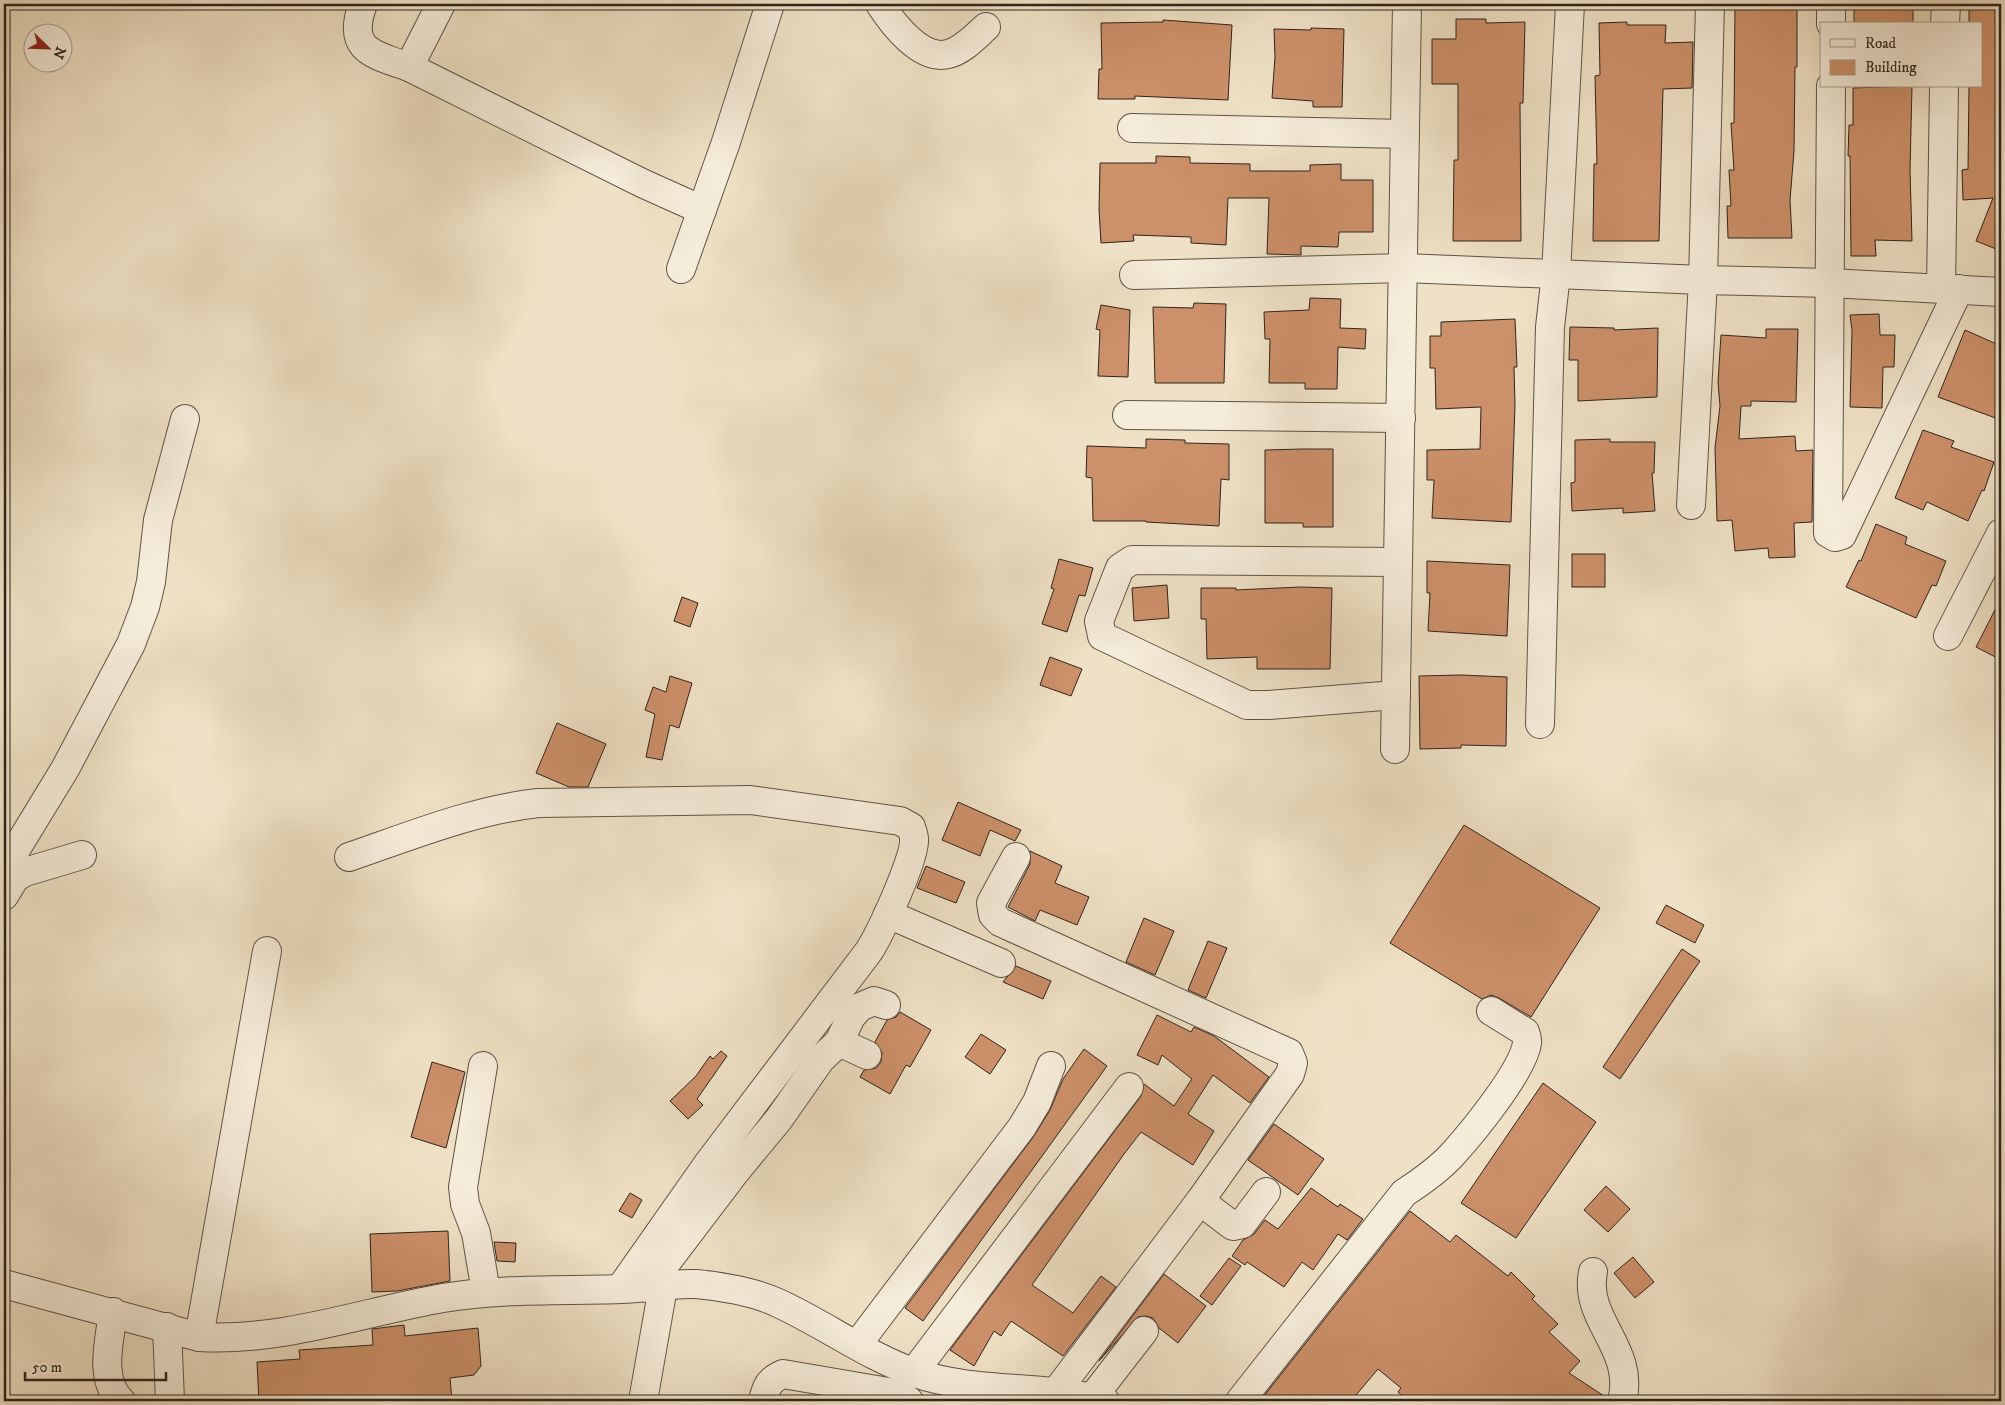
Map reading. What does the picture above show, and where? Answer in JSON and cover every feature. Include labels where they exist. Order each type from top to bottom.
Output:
[{"type":"street","points":[[363,4],[356,31],[361,44],[372,53],[409,68],[702,210]]},
{"type":"street","points":[[409,68],[441,4]]},
{"type":"street","points":[[681,269],[770,4]]},
{"type":"street","points":[[880,4],[914,42],[931,55],[947,55],[958,50],[986,28]]},
{"type":"street","points":[[1396,749],[1407,4]]},
{"type":"street","points":[[1540,724],[1550,327],[1556,274],[1570,4]]},
{"type":"street","points":[[1691,505],[1703,280],[1710,4]]},
{"type":"street","points":[[1831,4],[1831,22]]},
{"type":"street","points":[[1945,22],[1946,4]]},
{"type":"street","points":[[1831,88],[1828,533],[1835,537],[1842,535],[1950,288],[1944,88]]},
{"type":"street","points":[[1132,128],[1405,134]]},
{"type":"street","points":[[1134,275],[1404,268],[1703,280],[1829,282],[2001,292]]},
{"type":"street","points":[[1127,415],[1400,418]]},
{"type":"street","points":[[4,869],[65,769],[131,644],[145,607],[151,582],[158,520],[186,419]]},
{"type":"street","points":[[1948,636],[2001,533]]},
{"type":"street","points":[[1396,695],[1268,705],[1247,704],[1102,636],[1099,621],[1120,568],[1132,560],[1398,562]]},
{"type":"street","points":[[349,858],[398,840],[508,806],[538,803],[750,800],[900,821],[911,827],[915,839],[911,856],[880,934],[861,963],[707,1165],[620,1289]]},
{"type":"street","points":[[4,896],[16,878],[25,872],[82,855]]},
{"type":"street","points":[[1016,857],[991,903],[993,915],[1000,922],[1289,1053],[1293,1063],[1290,1074],[1200,1201],[1056,1392]]},
{"type":"street","points":[[888,914],[1001,963]]},
{"type":"street","points":[[199,1337],[268,951]]},
{"type":"street","points":[[644,1401],[655,1287],[736,1171],[783,1114],[821,1059],[840,1042],[851,1017],[860,1006],[874,1001],[886,1005]]},
{"type":"street","points":[[1240,1401],[1404,1193],[1426,1179],[1452,1155],[1486,1112],[1520,1063],[1528,1042],[1525,1032],[1491,1011]]},
{"type":"street","points":[[840,1042],[866,1055]]},
{"type":"street","points":[[483,1066],[463,1187],[465,1204],[476,1233],[486,1292]]},
{"type":"street","points":[[857,1345],[1022,1127],[1038,1102],[1051,1066]]},
{"type":"street","points":[[914,1372],[1129,1087]]},
{"type":"street","points":[[1200,1201],[1233,1226],[1242,1224],[1266,1192]]},
{"type":"street","points":[[1594,1272],[1590,1286],[1594,1304],[1621,1357],[1625,1389],[1622,1401]]},
{"type":"street","points":[[4,1284],[113,1312],[199,1337],[250,1337],[272,1334],[442,1298],[486,1292],[620,1289],[695,1284],[735,1290],[775,1301],[857,1345],[914,1372],[972,1386],[998,1395],[1056,1392],[1098,1399],[1144,1331]]},
{"type":"street","points":[[113,1312],[107,1361],[115,1396],[120,1401]]},
{"type":"street","points":[[166,1327],[170,1401]]},
{"type":"street","points":[[763,1401],[767,1385],[782,1374],[900,1394],[909,1401]]},
{"type":"building","points":[[1735,4],[1797,4],[1794,151],[1790,200],[1792,238],[1728,238],[1727,206],[1731,206],[1729,170],[1734,170],[1731,123],[1734,123]]},
{"type":"building","points":[[1854,4],[1913,4],[1913,22],[1854,22]]},
{"type":"building","points":[[1969,4],[1998,4],[1996,90],[2001,251],[1976,241],[1993,198],[1963,200],[1962,170],[1968,169],[1969,88],[1982,88],[1982,22],[1969,22]]},
{"type":"building","points":[[1456,19],[1486,19],[1486,23],[1525,22],[1523,103],[1520,103],[1521,241],[1453,241],[1454,160],[1458,160],[1458,84],[1432,84],[1432,39],[1456,39]]},
{"type":"building","points":[[1163,20],[1232,25],[1228,100],[1135,96],[1135,99],[1098,99],[1099,69],[1102,69],[1101,23],[1163,22]]},
{"type":"building","points":[[1627,22],[1627,25],[1666,25],[1665,43],[1693,42],[1692,88],[1663,89],[1659,241],[1593,241],[1594,164],[1597,164],[1595,76],[1600,75],[1599,23]]},
{"type":"building","points":[[1311,28],[1344,29],[1342,107],[1313,107],[1313,101],[1272,98],[1275,57],[1274,29],[1311,30]]},
{"type":"building","points":[[1853,88],[1912,88],[1910,170],[1912,241],[1875,240],[1876,256],[1851,256],[1850,156],[1848,156],[1849,125],[1853,125]]},
{"type":"building","points":[[1156,156],[1190,157],[1190,163],[1250,164],[1250,171],[1310,171],[1310,165],[1341,164],[1341,180],[1373,180],[1373,232],[1339,232],[1338,247],[1301,246],[1301,255],[1267,254],[1269,198],[1228,198],[1226,245],[1191,243],[1191,237],[1133,235],[1134,241],[1101,243],[1099,210],[1100,163],[1156,163]]},
{"type":"building","points":[[1310,298],[1341,299],[1340,328],[1366,329],[1365,349],[1338,347],[1337,389],[1305,389],[1305,383],[1269,383],[1270,339],[1265,339],[1264,312],[1309,310]]},
{"type":"building","points":[[1194,303],[1226,304],[1224,383],[1155,383],[1153,307],[1193,308]]},
{"type":"building","points":[[1101,305],[1130,310],[1128,377],[1098,376],[1100,330],[1096,329]]},
{"type":"building","points":[[1879,314],[1880,335],[1895,335],[1894,367],[1883,367],[1882,408],[1850,407],[1852,330],[1850,315]]},
{"type":"building","points":[[1515,319],[1517,367],[1514,367],[1515,405],[1511,522],[1432,518],[1434,480],[1427,480],[1427,450],[1480,449],[1481,407],[1436,409],[1435,368],[1430,368],[1430,336],[1441,336],[1441,322]]},
{"type":"building","points":[[1570,327],[1614,328],[1614,330],[1658,328],[1657,397],[1578,401],[1578,360],[1569,360]]},
{"type":"building","points":[[1766,329],[1798,329],[1796,402],[1751,401],[1751,406],[1741,406],[1739,439],[1795,436],[1796,451],[1813,450],[1812,522],[1794,523],[1795,557],[1769,558],[1768,548],[1735,551],[1732,520],[1717,521],[1715,448],[1720,406],[1718,382],[1721,335],[1766,338]]},
{"type":"building","points":[[1965,330],[2001,346],[2001,420],[1938,397]]},
{"type":"building","points":[[1923,430],[1954,441],[1951,447],[1994,462],[1984,491],[1982,490],[1968,521],[1927,502],[1923,510],[1895,498]]},
{"type":"building","points":[[1146,439],[1185,440],[1185,443],[1229,444],[1229,480],[1221,479],[1219,526],[1146,521],[1093,521],[1092,478],[1086,477],[1087,446],[1146,448]]},
{"type":"building","points":[[1610,439],[1610,442],[1655,442],[1654,473],[1652,473],[1655,511],[1623,513],[1623,508],[1572,511],[1571,483],[1575,482],[1575,440]]},
{"type":"building","points":[[1333,449],[1333,527],[1303,527],[1303,523],[1265,523],[1265,450]]},
{"type":"building","points":[[1876,524],[1907,537],[1905,544],[1946,561],[1936,586],[1932,585],[1916,618],[1846,587],[1859,560],[1861,561]]},
{"type":"building","points":[[1572,554],[1605,554],[1605,587],[1572,587]]},
{"type":"building","points":[[1059,559],[1093,568],[1085,596],[1079,595],[1067,632],[1042,624],[1054,589],[1051,588]]},
{"type":"building","points":[[1427,561],[1510,565],[1507,636],[1428,631],[1430,593],[1427,593]]},
{"type":"building","points":[[1167,585],[1169,618],[1134,621],[1132,588]]},
{"type":"building","points":[[1300,587],[1332,588],[1330,669],[1257,669],[1257,657],[1207,659],[1206,619],[1201,619],[1201,588],[1236,588],[1236,590]]},
{"type":"building","points":[[682,597],[698,603],[690,627],[674,621]]},
{"type":"building","points":[[2001,598],[2001,660],[1976,647]]},
{"type":"building","points":[[1050,657],[1082,669],[1071,696],[1040,685]]},
{"type":"building","points":[[670,676],[692,683],[679,728],[670,725],[662,760],[646,757],[655,714],[645,710],[653,687],[666,692]]},
{"type":"building","points":[[1419,676],[1507,677],[1506,746],[1461,745],[1461,748],[1420,749]]},
{"type":"building","points":[[557,723],[606,744],[588,787],[569,787],[536,773]]},
{"type":"building","points":[[958,802],[1021,830],[1015,841],[990,830],[980,856],[942,840]]},
{"type":"building","points":[[1464,825],[1600,908],[1531,1017],[1491,995],[1482,999],[1390,943]]},
{"type":"building","points":[[1030,851],[1062,866],[1055,883],[1089,897],[1077,925],[1040,910],[1035,921],[1008,907],[1030,864]]},
{"type":"building","points":[[926,866],[965,882],[956,903],[917,888]]},
{"type":"building","points":[[1666,905],[1704,925],[1695,943],[1656,923]]},
{"type":"building","points":[[1144,918],[1174,931],[1155,975],[1126,962]]},
{"type":"building","points":[[1208,941],[1227,948],[1206,998],[1188,990]]},
{"type":"building","points":[[1682,949],[1700,961],[1620,1079],[1603,1067]]},
{"type":"building","points":[[1016,966],[1051,981],[1043,999],[1003,982]]},
{"type":"building","points":[[900,1012],[931,1030],[910,1067],[906,1065],[890,1094],[860,1077],[864,1070],[876,1068],[881,1062],[882,1053],[875,1042],[887,1020],[896,1017]]},
{"type":"building","points":[[1157,1015],[1191,1032],[1194,1027],[1214,1036],[1269,1077],[1250,1103],[1213,1075],[1188,1114],[1214,1131],[1193,1165],[1141,1132],[1124,1154],[1032,1285],[1073,1313],[1101,1276],[1116,1287],[1063,1356],[1011,1321],[1001,1336],[994,1331],[974,1366],[950,1350],[1141,1096],[1144,1084],[1174,1106],[1192,1079],[1162,1055],[1158,1065],[1137,1055]]},
{"type":"building","points":[[981,1034],[1006,1050],[990,1074],[965,1057]]},
{"type":"building","points":[[1084,1049],[1107,1066],[923,1321],[905,1308],[1034,1136],[1050,1110],[1063,1079]]},
{"type":"building","points":[[721,1051],[727,1056],[697,1099],[703,1105],[688,1119],[670,1101],[696,1076],[710,1056],[713,1059]]},
{"type":"building","points":[[432,1062],[465,1072],[446,1148],[411,1137]]},
{"type":"building","points":[[1543,1083],[1596,1122],[1516,1238],[1461,1203]]},
{"type":"building","points":[[1274,1124],[1324,1159],[1298,1195],[1248,1160]]},
{"type":"building","points":[[1606,1186],[1630,1209],[1608,1232],[1584,1210]]},
{"type":"building","points":[[1311,1188],[1338,1207],[1340,1204],[1363,1219],[1347,1240],[1338,1234],[1313,1270],[1302,1262],[1284,1287],[1247,1262],[1245,1265],[1232,1256],[1243,1240],[1254,1234],[1265,1220],[1278,1229]]},
{"type":"building","points":[[630,1193],[642,1200],[632,1218],[619,1211]]},
{"type":"building","points":[[1410,1211],[1450,1242],[1456,1235],[1508,1276],[1511,1272],[1535,1296],[1532,1299],[1558,1324],[1549,1332],[1580,1361],[1569,1373],[1607,1398],[1607,1401],[1407,1401],[1398,1392],[1401,1388],[1378,1369],[1351,1401],[1260,1401]]},
{"type":"building","points":[[448,1231],[450,1281],[397,1291],[372,1292],[370,1234]]},
{"type":"building","points":[[494,1242],[516,1243],[515,1262],[497,1261]]},
{"type":"building","points":[[1633,1257],[1654,1282],[1635,1298],[1614,1273]]},
{"type":"building","points":[[1229,1258],[1241,1266],[1212,1305],[1200,1296]]},
{"type":"building","points":[[1164,1274],[1206,1306],[1178,1343],[1159,1328],[1153,1318],[1146,1316],[1138,1317],[1099,1361]]},
{"type":"building","points":[[404,1325],[405,1336],[478,1328],[481,1366],[474,1375],[450,1378],[452,1401],[259,1401],[257,1362],[300,1359],[299,1350],[373,1345],[372,1329]]}]
